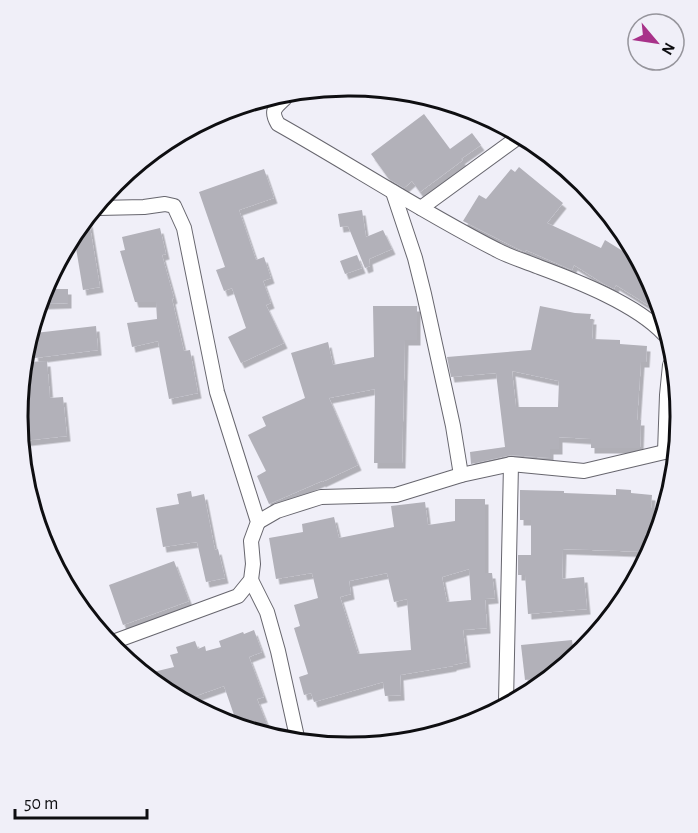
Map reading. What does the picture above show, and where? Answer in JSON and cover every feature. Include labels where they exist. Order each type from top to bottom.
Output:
[{"type":"street","points":[[279,104],[274,108],[273,116],[278,124],[393,192],[499,251],[614,298],[656,326]]},
{"type":"street","points":[[421,208],[513,141]]},
{"type":"street","points":[[393,192],[415,258],[424,294],[453,426],[461,476]]},
{"type":"street","points":[[106,208],[165,204],[174,206],[184,228],[217,392],[258,522],[251,542],[253,564],[250,580],[238,596],[119,640]]},
{"type":"street","points":[[668,382],[666,395],[669,442]]},
{"type":"street","points":[[258,522],[277,511],[321,497],[396,495],[511,464],[584,471],[668,451]]},
{"type":"street","points":[[506,696],[511,464]]},
{"type":"street","points":[[250,580],[267,612],[296,732]]},
{"type":"building","points":[[424,114],[450,149],[472,133],[481,145],[420,192],[412,181],[404,188],[389,179],[371,154]]},
{"type":"building","points":[[519,167],[563,203],[547,223],[601,248],[605,240],[624,252],[648,305],[616,285],[614,289],[604,284],[574,265],[572,270],[526,250],[525,252],[463,221],[479,195],[486,199],[511,169],[515,172]]},
{"type":"building","points":[[264,169],[274,198],[239,210],[256,260],[264,257],[271,278],[263,281],[271,303],[266,305],[284,343],[241,363],[228,337],[246,328],[232,288],[224,291],[216,270],[225,267],[199,192]]},
{"type":"building","points":[[362,210],[366,237],[383,230],[392,249],[369,259],[370,266],[365,268],[348,226],[340,227],[338,214]]},
{"type":"building","points":[[90,228],[100,287],[83,290],[76,248]]},
{"type":"building","points":[[160,228],[166,254],[162,255],[174,298],[172,299],[184,351],[190,350],[198,393],[169,399],[158,341],[132,347],[127,323],[157,319],[156,302],[135,302],[120,251],[125,250],[122,237]]},
{"type":"building","points":[[357,255],[362,268],[345,274],[340,261]]},
{"type":"building","points":[[55,289],[68,289],[68,303],[49,304]]},
{"type":"building","points":[[373,306],[417,306],[417,340],[405,340],[402,463],[374,463],[375,389],[329,398],[358,465],[269,504],[257,476],[266,471],[248,435],[266,426],[262,417],[305,398],[291,353],[328,342],[333,365],[374,357]]},
{"type":"building","points":[[540,306],[591,314],[592,339],[620,340],[620,344],[647,346],[646,362],[641,362],[637,420],[641,420],[640,448],[591,448],[591,439],[559,437],[559,449],[550,449],[550,458],[511,455],[471,464],[470,452],[505,447],[496,373],[451,377],[447,357],[531,350]],"holes":[[[512,371],[559,381],[558,407],[516,407]]]},
{"type":"building","points":[[96,326],[98,350],[35,358],[40,332]]},
{"type":"building","points":[[47,361],[50,398],[63,397],[67,436],[29,440],[29,396],[34,362]]},
{"type":"building","points":[[616,489],[652,495],[651,508],[656,508],[639,552],[563,549],[562,579],[584,577],[587,609],[528,614],[525,575],[518,575],[518,555],[531,555],[531,520],[520,520],[520,490],[616,495]]},
{"type":"building","points":[[191,491],[192,497],[204,494],[215,550],[218,549],[225,578],[206,582],[197,542],[163,547],[156,508],[179,504],[177,494]]},
{"type":"building","points":[[455,499],[485,499],[485,573],[492,573],[495,598],[485,599],[487,628],[463,630],[467,662],[400,675],[401,695],[385,696],[383,682],[314,702],[311,693],[304,695],[299,677],[308,674],[294,628],[300,626],[294,605],[318,598],[312,573],[276,579],[269,538],[303,532],[302,524],[334,517],[339,538],[394,527],[391,506],[425,502],[428,525],[455,521]],"holes":[[[469,569],[471,600],[447,602],[442,577]],[[387,573],[394,602],[407,599],[411,650],[358,654],[340,597],[351,594],[349,581]]]},
{"type":"building","points":[[174,561],[189,601],[123,625],[109,585]]},
{"type":"building","points":[[254,630],[262,652],[249,657],[264,697],[257,699],[268,726],[233,715],[224,686],[194,697],[155,672],[174,667],[170,655],[178,653],[176,647],[195,641],[198,649],[205,646],[206,651],[221,647],[219,641],[243,632],[244,634]]},
{"type":"building","points":[[572,640],[573,646],[544,671],[532,679],[525,680],[521,645]]}]
